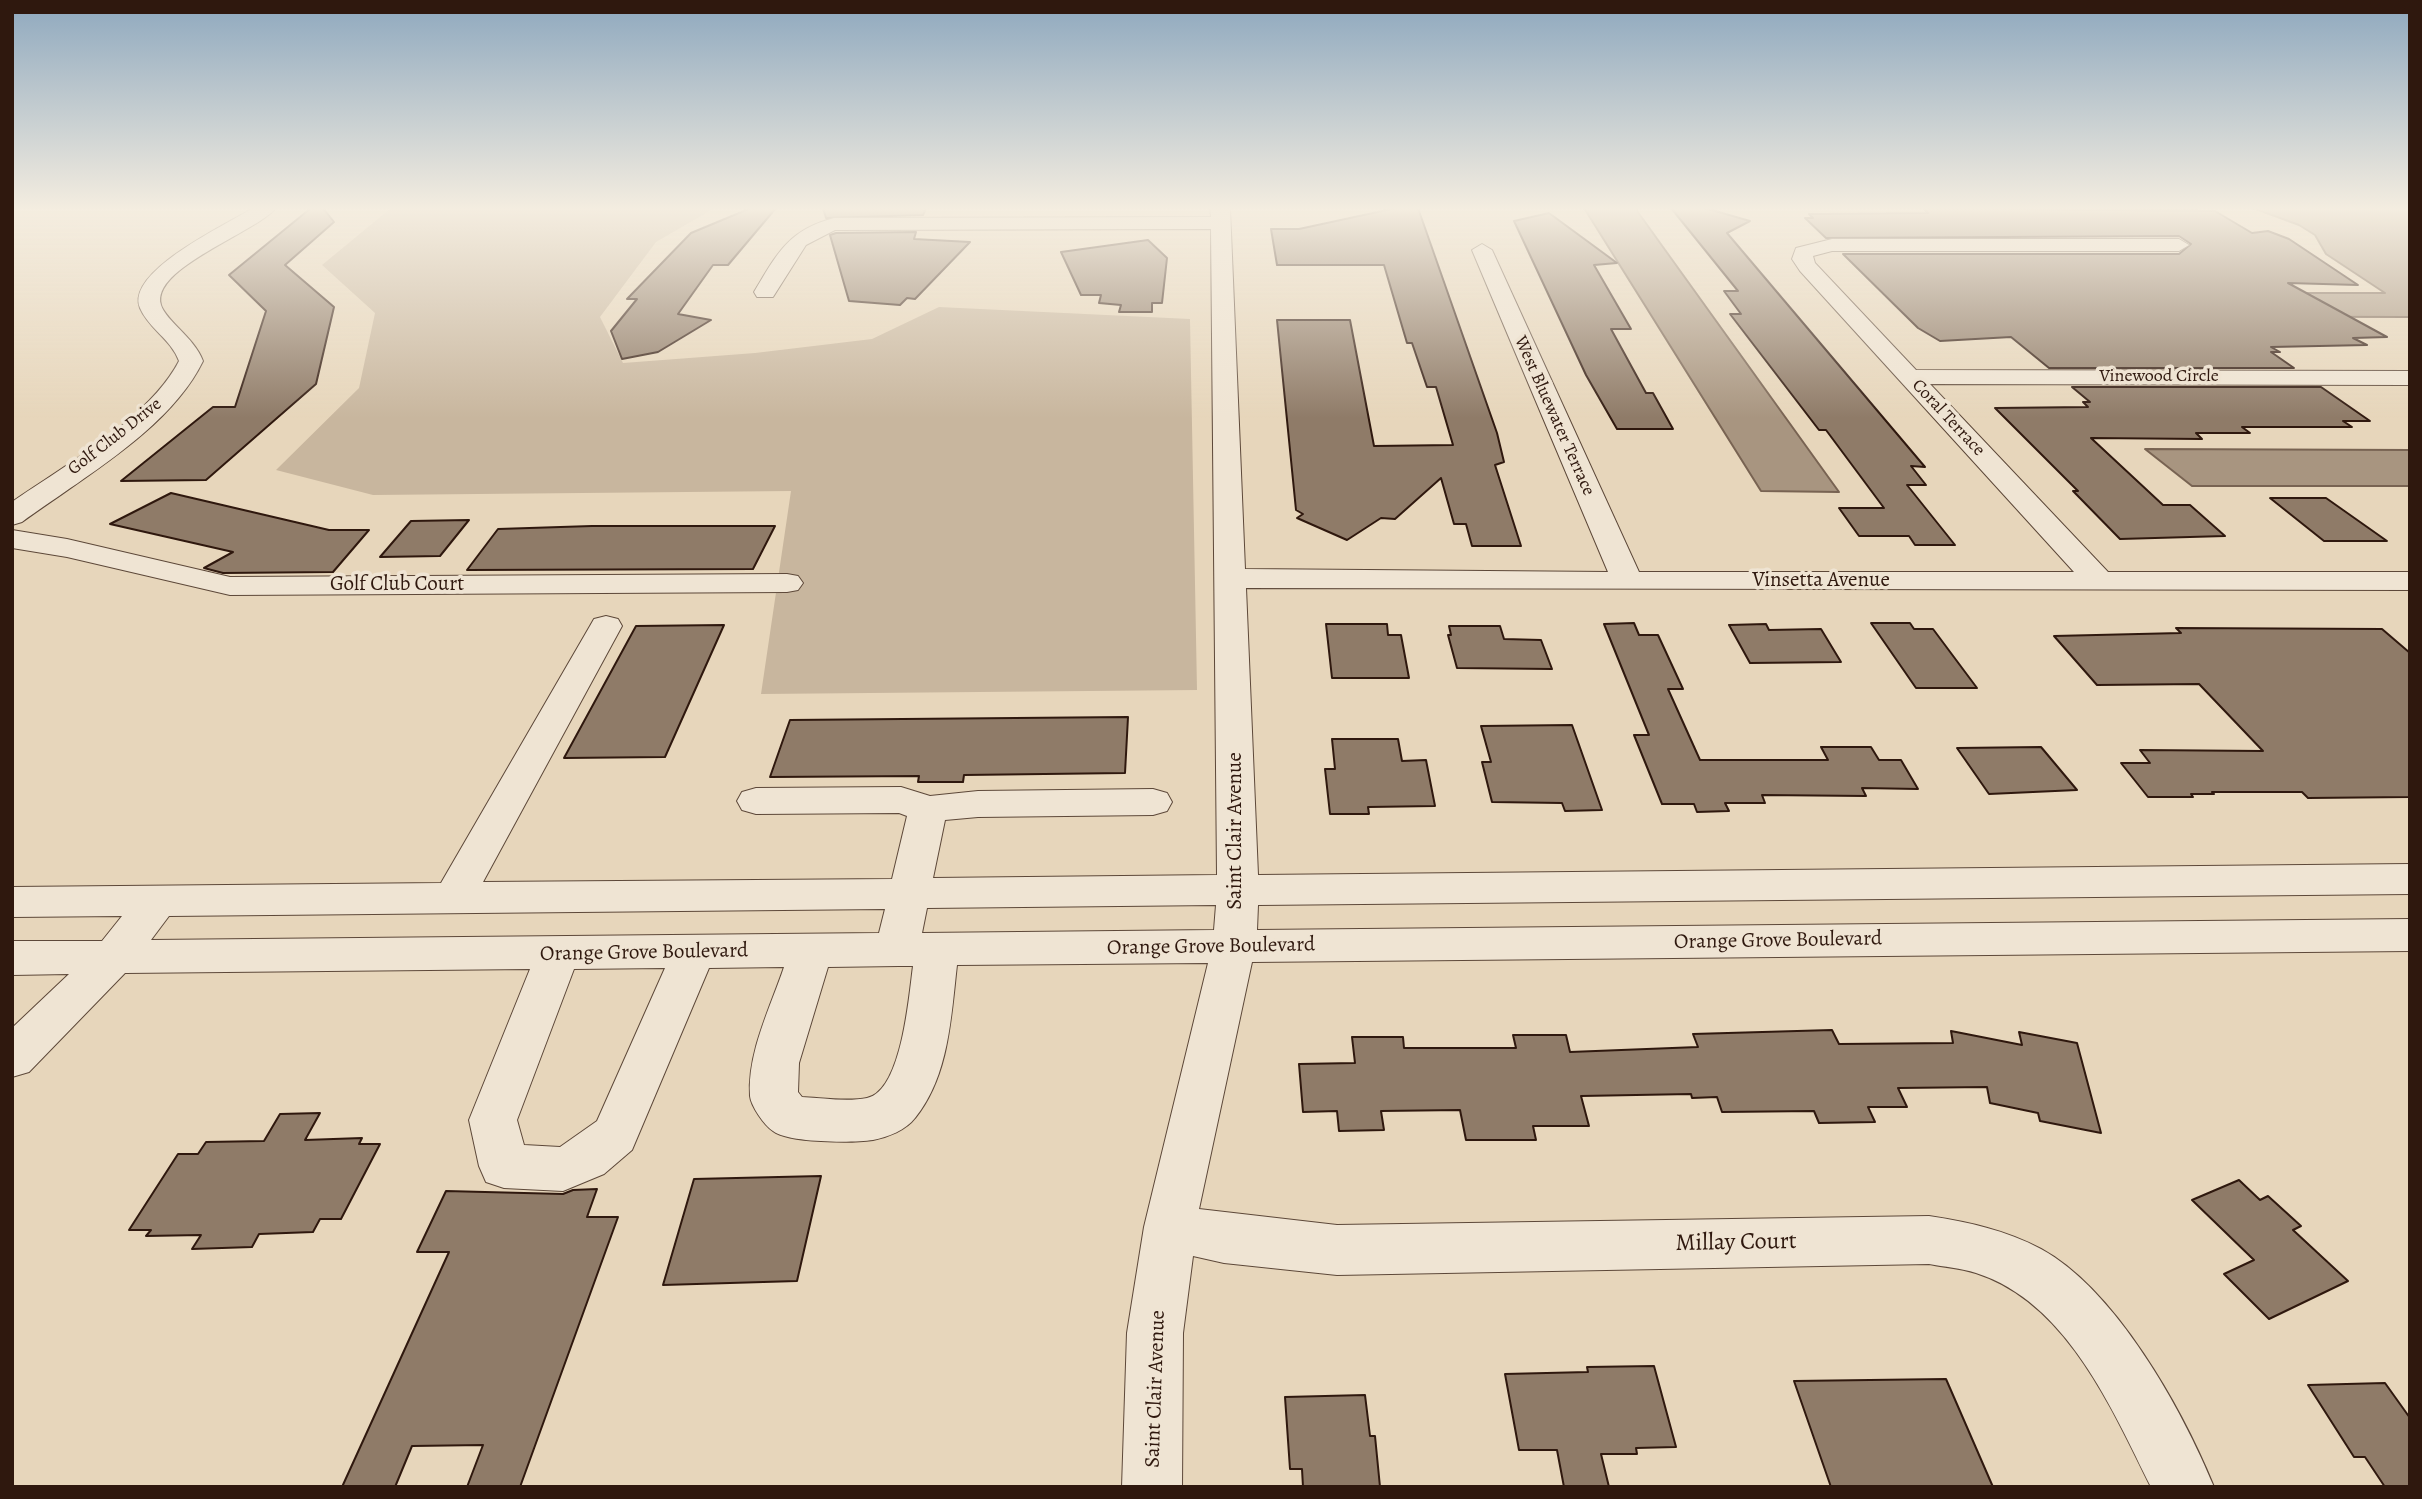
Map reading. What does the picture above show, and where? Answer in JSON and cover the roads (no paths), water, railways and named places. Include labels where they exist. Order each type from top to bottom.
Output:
[{"type":"street","name":"Golf Club Drive","points":[[12,516],[158,407],[181,383],[191,361],[187,345],[160,320],[151,307],[149,296],[161,278]]},
{"type":"street","points":[[765,292],[774,278]]},
{"type":"street","name":"Saint Clair Avenue","points":[[1152,1487],[1155,1333],[1170,1227],[1234,947],[1238,890],[1222,278]]},
{"type":"street","name":"West Bluewater Terrace","points":[[1494,278],[1628,581]]},
{"type":"street","name":"Coral Terrace","points":[[1817,278],[2100,581]]},
{"type":"street","name":"Vinewood Circle","points":[[1910,376],[2408,377]]},
{"type":"street","name":"Golf Club Court","points":[[12,539],[64,547],[230,586],[787,583]]},
{"type":"street","name":"Vinsetta Avenue","points":[[1231,578],[2410,581]]},
{"type":"street","points":[[454,897],[606,626]]},
{"type":"street","points":[[756,801],[901,800],[928,809],[978,804],[1153,802]]},
{"type":"street","points":[[811,951],[776,1063],[774,1098],[790,1117],[879,1118],[899,1106],[916,1077],[917,950],[909,893],[928,809]]},
{"type":"street","points":[[12,902],[2410,879]]},
{"type":"street","points":[[12,1058],[114,957],[158,900]]},
{"type":"street","name":"Orange Grove Boulevard","points":[[12,958],[2410,935]]},
{"type":"street","points":[[558,953],[493,1120],[504,1166],[563,1169],[586,1158],[615,1135],[694,952]]},
{"type":"street","name":"Millay Court","points":[[1170,1227],[1236,1241],[1337,1250],[1929,1240],[1981,1248],[2029,1269],[2071,1304],[2093,1327],[2111,1354],[2184,1487]]}]
